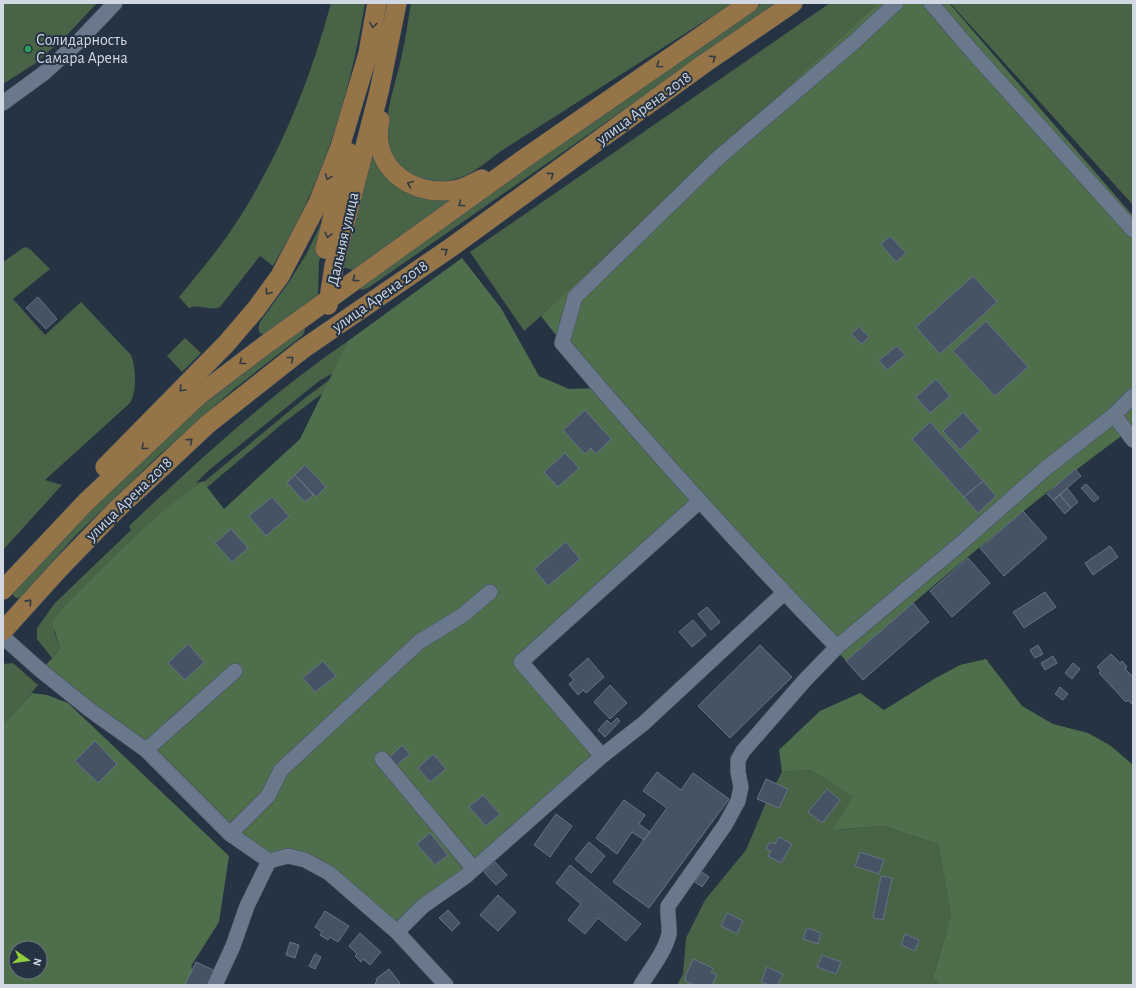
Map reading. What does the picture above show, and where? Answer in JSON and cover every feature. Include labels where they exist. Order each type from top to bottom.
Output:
[{"type":"main road","name":"Дальняя улица","points":[[330,298],[322,287],[321,274],[323,256],[351,144],[377,3]]},
{"type":"main road","name":"Дальняя улица","points":[[330,298],[334,266],[379,92],[397,3]]},
{"type":"main road","points":[[401,3],[401,24],[378,130],[379,147],[385,162],[396,176],[407,183],[421,188],[436,191],[455,190],[470,185],[525,158]]},
{"type":"main road","name":"улица Арена 2018","points":[[3,590],[86,502],[198,396],[265,345],[525,158],[749,3]]},
{"type":"main road","name":"улица Арена 2018","points":[[3,631],[58,569],[116,510],[208,424],[318,339],[453,246],[705,63],[793,3]]},
{"type":"main road","points":[[3,575],[34,540],[226,344],[256,310],[280,276],[318,203],[340,147],[370,47]]},
{"type":"main road","points":[[318,339],[324,325],[330,298],[338,304],[367,305]]},
{"type":"street","points":[[3,103],[44,73],[77,43],[115,3]]},
{"type":"street","points":[[837,647],[784,593],[700,501],[562,343],[575,297],[717,159],[853,43],[896,3]]},
{"type":"street","points":[[931,3],[1133,230]]},
{"type":"street","points":[[641,985],[663,949],[669,934],[667,915],[668,906],[725,824],[738,801],[741,787],[738,772],[738,760],[743,751],[805,680],[837,647],[959,545],[1045,469],[1114,414],[1133,396]]},
{"type":"street","points":[[1114,414],[1131,432]]},
{"type":"street","points":[[602,756],[521,662],[700,501]]},
{"type":"street","points":[[230,834],[268,796],[281,770],[419,642],[463,615],[490,592]]},
{"type":"street","points":[[397,932],[423,906],[474,869],[602,756],[644,723],[784,593]]},
{"type":"street","points":[[3,637],[39,669],[90,710],[146,750],[230,834],[269,861]]},
{"type":"street","points":[[146,750],[235,671]]},
{"type":"street","points":[[382,759],[474,869]]},
{"type":"street","points":[[215,985],[247,906],[269,861],[288,856],[305,860],[329,873],[397,932],[446,985]]},
{"type":"green space","name":"Солидарность Самара Арена","points":[[3,3],[97,3],[68,34],[36,63],[3,84]]},
{"type":"green space","points":[[331,3],[365,3],[355,55],[335,131],[306,204],[273,266],[260,256],[220,307],[212,309],[197,306],[189,308],[179,297],[230,232],[263,178],[302,93],[313,64]]},
{"type":"green space","points":[[411,3],[733,3],[501,151],[474,171],[456,179],[434,181],[416,176],[399,164],[391,153],[388,140],[388,111],[399,67]]},
{"type":"green space","points":[[762,3],[777,3],[368,288],[362,290],[358,287],[366,277]]},
{"type":"green space","points":[[830,3],[895,3],[524,331],[470,252]]},
{"type":"green space","points":[[879,3],[949,3],[1133,216],[1133,426],[1019,515],[846,661],[700,501],[522,662],[602,756],[397,932],[305,860],[269,861],[219,822],[46,665],[60,649],[52,621],[62,609],[126,545],[169,506],[203,482],[224,509],[300,439],[348,341],[462,258],[501,308],[539,376],[569,389],[599,388],[541,316]]},
{"type":"green space","points":[[950,3],[1133,3],[1133,205]]},
{"type":"green space","points":[[376,157],[449,199],[449,201],[353,270],[342,267],[367,160]]},
{"type":"green space","points":[[326,213],[324,238],[319,262],[318,295],[315,299],[265,334],[262,334],[259,332],[260,322],[289,282],[307,253]]},
{"type":"green space","points":[[26,247],[50,269],[13,299],[45,335],[81,302],[131,355],[135,372],[135,386],[130,403],[45,480],[62,485],[3,550],[3,262]]},
{"type":"green space","points":[[304,327],[305,330],[303,335],[234,389],[155,459],[76,535],[20,598],[16,598],[13,595],[12,592],[99,499],[186,416]]},
{"type":"green space","points":[[185,338],[201,353],[182,372],[167,356]]},
{"type":"green space","points":[[348,341],[333,373],[319,381],[209,470],[196,483],[205,481],[305,398],[329,380],[323,393],[282,424],[210,485],[138,541],[54,631],[60,649],[52,658],[37,639],[37,628],[55,603],[131,530],[129,526],[208,453],[290,383]]},
{"type":"green space","points":[[986,659],[1022,706],[1053,724],[1088,733],[1111,746],[1133,765],[1133,985],[940,985],[933,978],[951,915],[938,844],[882,826],[833,830],[853,796],[810,770],[782,772],[779,750],[820,711],[860,693],[884,710],[934,679],[960,665]]},
{"type":"green space","points":[[13,663],[38,685],[10,719],[3,724],[3,664]]},
{"type":"green space","points":[[32,693],[47,695],[68,703],[229,856],[219,922],[191,966],[200,985],[3,985],[3,724]]},
{"type":"green space","points":[[810,770],[854,796],[834,830],[882,826],[938,844],[951,915],[933,978],[940,985],[677,985],[683,974],[686,938],[705,900],[746,850],[767,800],[782,772]]},
{"type":"building","points":[[890,236],[906,253],[896,262],[881,244]]},
{"type":"building","points":[[973,276],[997,302],[940,354],[916,327]]},
{"type":"building","points":[[38,297],[57,319],[46,329],[26,308]]},
{"type":"building","points":[[986,321],[1028,367],[995,396],[953,351]]},
{"type":"building","points":[[859,327],[869,337],[862,344],[851,334]]},
{"type":"building","points":[[897,346],[905,355],[887,370],[879,360]]},
{"type":"building","points":[[936,379],[950,396],[930,413],[916,397]]},
{"type":"building","points":[[585,410],[611,439],[596,454],[591,448],[585,454],[563,430]]},
{"type":"building","points":[[963,412],[980,431],[960,450],[943,431]]},
{"type":"building","points":[[930,422],[983,481],[964,497],[912,439]]},
{"type":"building","points":[[565,453],[579,468],[558,487],[544,472]]},
{"type":"building","points":[[305,465],[326,487],[316,497],[295,475]]},
{"type":"building","points":[[1075,469],[1081,476],[1053,500],[1047,494]]},
{"type":"building","points":[[295,475],[313,495],[305,502],[287,483]]},
{"type":"building","points":[[983,481],[996,496],[978,513],[964,497]]},
{"type":"building","points":[[1086,484],[1099,498],[1094,502],[1081,488]]},
{"type":"building","points":[[1067,488],[1078,502],[1071,508],[1060,495]]},
{"type":"building","points":[[1060,495],[1071,508],[1065,514],[1053,500]]},
{"type":"building","points":[[272,497],[289,516],[266,536],[249,516]]},
{"type":"building","points":[[1023,511],[1047,538],[1004,576],[980,548]]},
{"type":"building","points":[[231,529],[248,548],[232,562],[215,543]]},
{"type":"building","points":[[566,542],[580,559],[548,586],[534,569]]},
{"type":"building","points":[[1110,546],[1118,557],[1093,575],[1085,563]]},
{"type":"building","points":[[968,558],[990,583],[952,617],[930,591]]},
{"type":"building","points":[[1045,592],[1056,607],[1024,628],[1013,612]]},
{"type":"building","points":[[913,603],[929,622],[863,680],[846,661]]},
{"type":"building","points":[[707,607],[720,622],[711,630],[698,614]]},
{"type":"building","points":[[693,620],[706,635],[692,647],[679,632]]},
{"type":"building","points":[[188,644],[204,662],[185,680],[168,663]]},
{"type":"building","points":[[760,645],[792,677],[730,738],[698,706]]},
{"type":"building","points":[[1038,645],[1043,654],[1035,658],[1030,650]]},
{"type":"building","points":[[1111,654],[1120,663],[1122,661],[1127,667],[1125,669],[1132,676],[1133,675],[1133,705],[1128,700],[1126,702],[1099,673],[1101,671],[1097,667]]},
{"type":"building","points":[[1053,656],[1057,663],[1045,670],[1041,663]]},
{"type":"building","points":[[588,658],[604,677],[586,693],[583,690],[578,695],[569,684],[574,680],[569,675]]},
{"type":"building","points":[[323,661],[336,676],[315,692],[303,678]]},
{"type":"building","points":[[1073,663],[1080,669],[1072,679],[1065,673]]},
{"type":"building","points":[[610,685],[627,703],[610,719],[594,702]]},
{"type":"building","points":[[1060,687],[1068,694],[1063,700],[1055,694]]},
{"type":"building","points":[[617,718],[620,721],[605,737],[598,730],[607,720],[611,724]]},
{"type":"building","points":[[95,741],[117,764],[98,783],[75,761]]},
{"type":"building","points":[[402,745],[410,754],[397,765],[390,757]]},
{"type":"building","points":[[433,754],[446,769],[430,782],[418,768]]},
{"type":"building","points":[[657,772],[681,790],[693,773],[729,799],[649,908],[613,882],[667,808],[643,791]]},
{"type":"building","points":[[766,779],[788,789],[779,808],[757,799]]},
{"type":"building","points":[[827,789],[840,800],[822,823],[808,812]]},
{"type":"building","points":[[483,795],[500,814],[486,826],[469,807]]},
{"type":"building","points":[[624,800],[645,815],[639,824],[650,832],[644,840],[632,832],[617,854],[596,838]]},
{"type":"building","points":[[556,814],[572,826],[550,857],[534,845]]},
{"type":"building","points":[[430,833],[448,855],[435,865],[417,844]]},
{"type":"building","points":[[779,837],[792,844],[781,863],[768,856],[771,851],[766,849],[770,842],[775,844]]},
{"type":"building","points":[[589,842],[605,856],[591,873],[575,859]]},
{"type":"building","points":[[860,852],[884,860],[879,874],[855,866]]},
{"type":"building","points":[[495,862],[507,875],[496,885],[484,872]]},
{"type":"building","points":[[570,865],[641,924],[626,941],[598,918],[585,934],[568,920],[581,904],[556,883]]},
{"type":"building","points":[[702,872],[709,877],[702,887],[695,882]]},
{"type":"building","points":[[881,876],[892,878],[883,920],[873,918]]},
{"type":"building","points":[[498,895],[516,912],[498,931],[480,915]]},
{"type":"building","points":[[448,910],[460,923],[452,931],[439,918]]},
{"type":"building","points":[[325,911],[349,926],[338,942],[330,937],[328,940],[320,935],[322,932],[315,927]]},
{"type":"building","points":[[727,913],[743,921],[737,934],[721,926]]},
{"type":"building","points":[[807,928],[821,933],[818,944],[803,939]]},
{"type":"building","points":[[360,933],[381,952],[370,965],[363,959],[361,962],[355,956],[357,954],[349,946]]},
{"type":"building","points":[[905,934],[919,940],[915,951],[901,945]]},
{"type":"building","points":[[290,942],[299,945],[295,958],[286,955]]},
{"type":"building","points":[[315,954],[321,957],[315,969],[309,966]]},
{"type":"building","points":[[822,955],[841,962],[836,974],[817,967]]},
{"type":"building","points":[[693,959],[713,968],[711,972],[717,975],[712,985],[695,985],[685,981],[685,977]]},
{"type":"building","points":[[196,962],[220,973],[214,985],[185,985]]},
{"type":"building","points":[[767,967],[783,974],[778,985],[769,985],[761,982]]},
{"type":"building","points":[[389,969],[400,983],[397,985],[377,985],[375,983],[377,981],[376,979]]},
{"type":"place","name":"Солидарность Самара Арена","points":[[28,49]]}]
